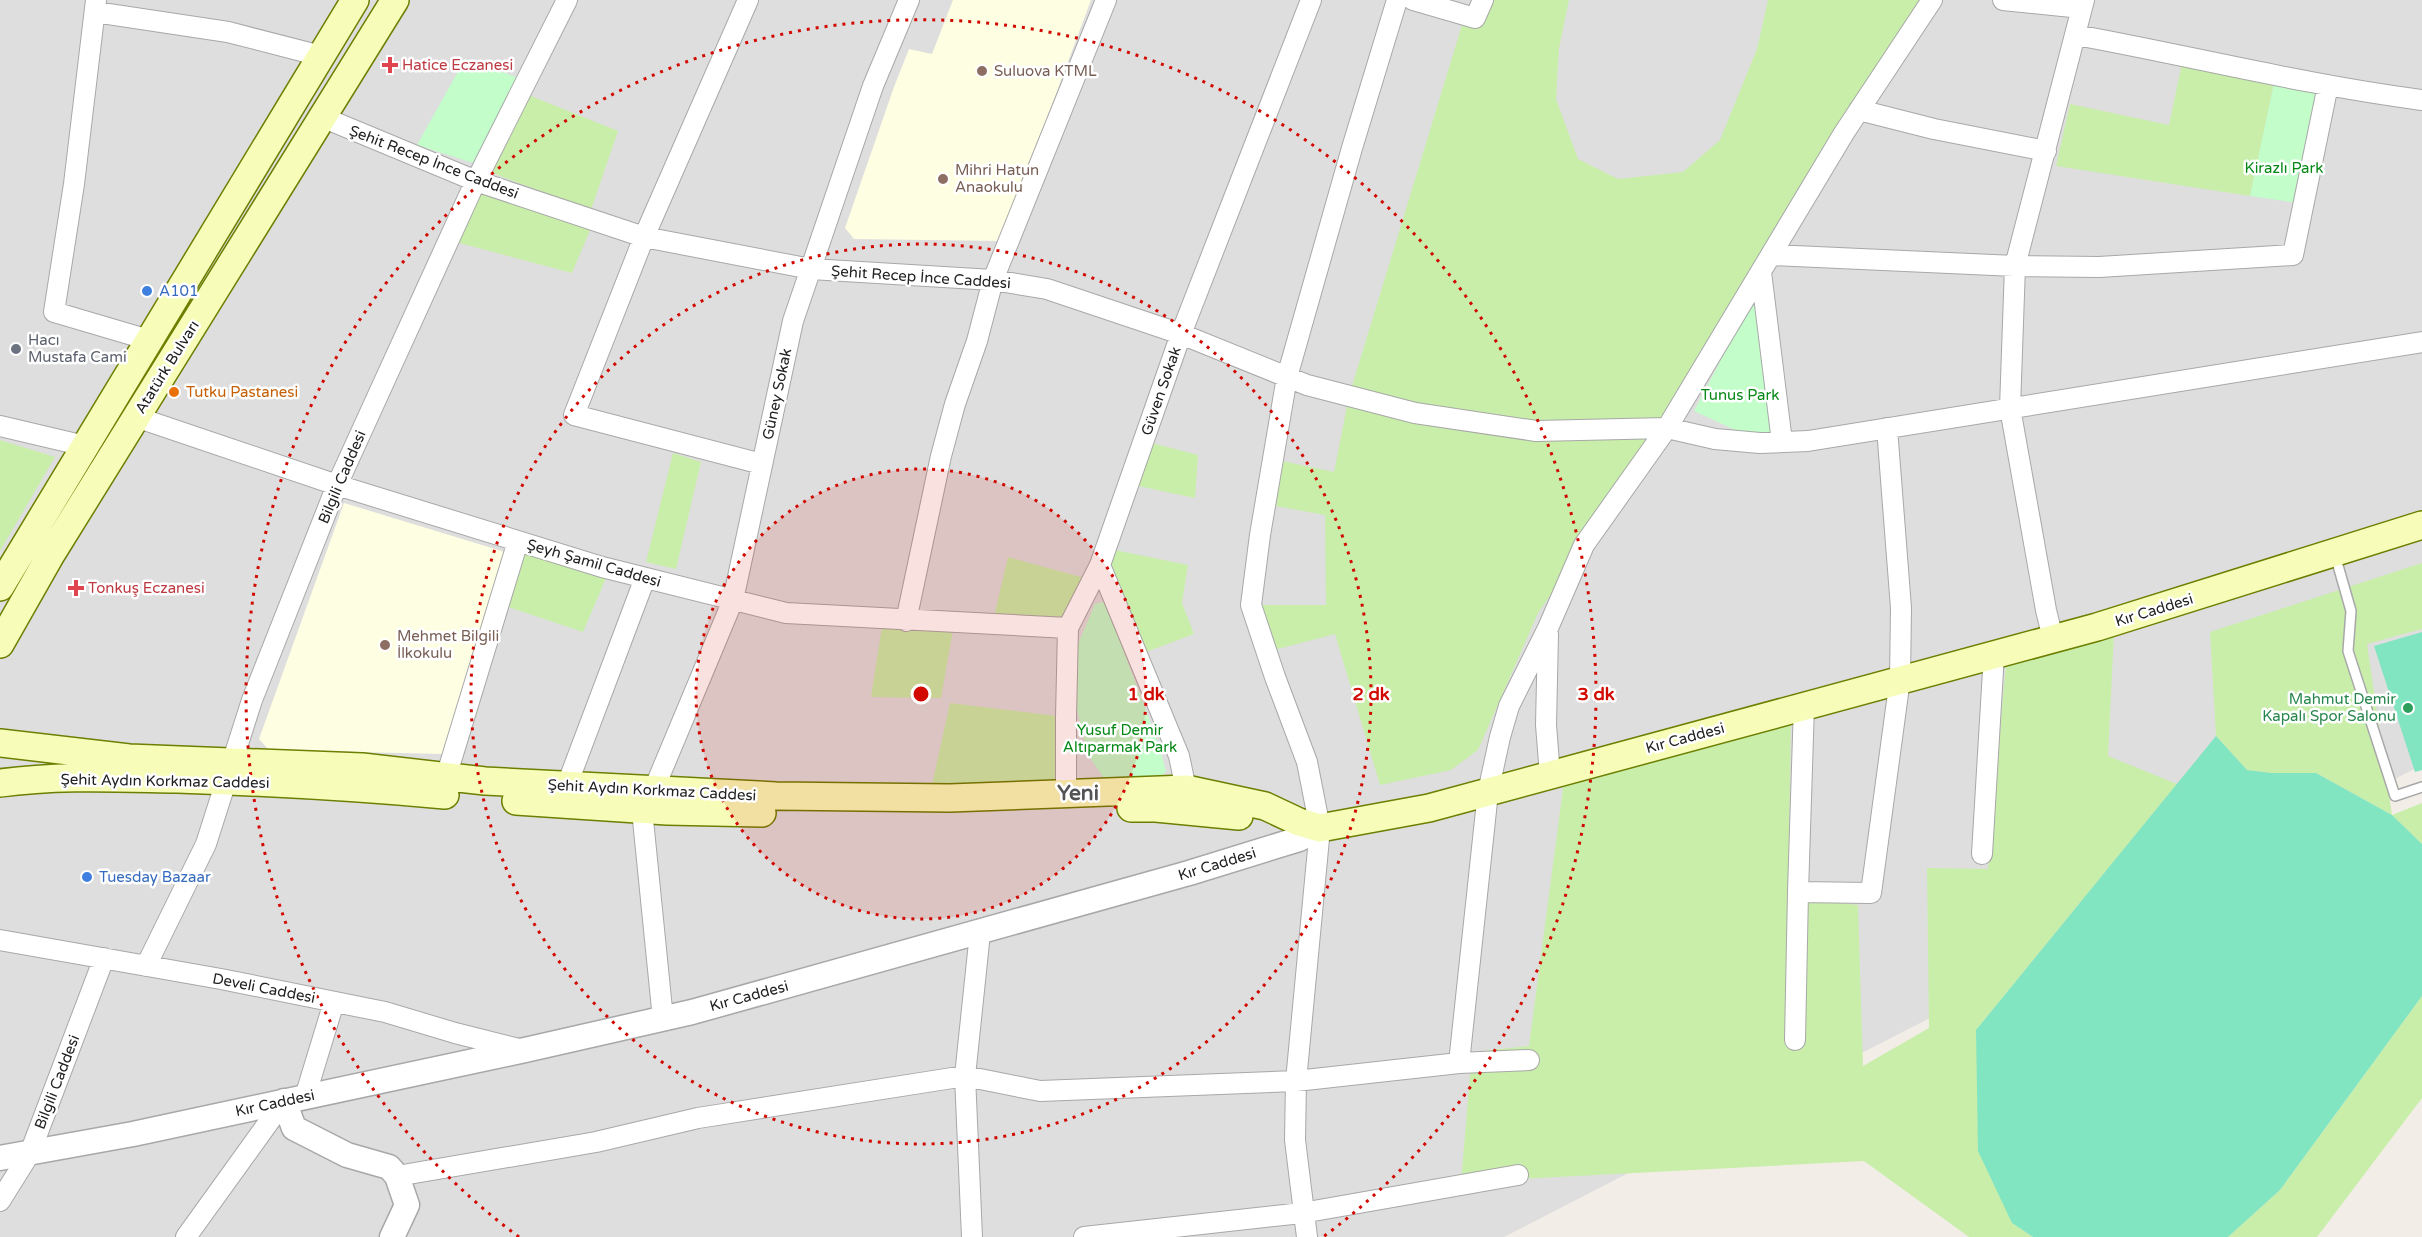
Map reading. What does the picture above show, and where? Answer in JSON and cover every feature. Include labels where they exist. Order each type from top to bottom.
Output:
[{"type":"main road","name":"Atatürk Bulvarı","points":[[0,587],[355,0]]},
{"type":"main road","name":"Atatürk Bulvarı","points":[[0,644],[50,556],[395,0]]},
{"type":"main road","name":"Kır Caddesi","points":[[1310,825],[1429,808],[2053,639],[2335,554],[2422,525]]},
{"type":"main road","name":"Şehit Aydın Korkmaz Caddesi","points":[[0,743],[342,786],[648,800],[910,816],[1156,808],[1221,813],[1269,822],[1310,825]]},
{"type":"main road","name":"Şehit Aydın Korkmaz Caddesi","points":[[0,783],[27,779],[362,767],[485,781],[567,785],[648,800],[776,796],[950,798],[1186,789],[1265,806],[1310,825]]},
{"type":"street","name":"Bilgili Caddesi","points":[[146,966],[207,844],[252,700],[337,485],[476,181],[567,0]]},
{"type":"street","points":[[748,0],[644,237],[574,415],[762,464]]},
{"type":"street","name":"Güney Sokak","points":[[648,800],[733,600],[793,321],[873,86],[909,0]]},
{"type":"street","points":[[906,621],[941,456],[977,341],[993,280],[1106,0]]},
{"type":"street","name":"Güven Sokak","points":[[1066,793],[1068,628],[1100,565],[1181,334],[1311,0]]},
{"type":"street","points":[[1307,1237],[1302,1213],[1295,1140],[1296,1081],[1310,825],[1308,762],[1275,677],[1251,605],[1260,535],[1287,377],[1397,0]]},
{"type":"street","points":[[1413,0],[1475,18],[1483,0]]},
{"type":"street","points":[[1459,1063],[1488,792],[1509,706],[1548,628],[1584,545],[1667,428],[1859,110],[1932,0]]},
{"type":"street","points":[[2003,0],[2083,4],[2015,266],[2010,408],[2053,639]]},
{"type":"street","points":[[149,340],[54,312],[74,184],[95,6],[228,32],[321,56]]},
{"type":"street","points":[[2076,35],[2328,85],[2422,100]]},
{"type":"street","points":[[1766,263],[2098,267],[2293,255],[2328,85]]},
{"type":"street","points":[[1859,110],[1934,129],[2046,151]]},
{"type":"street","name":"Şehit Recep İnce Caddesi","points":[[322,117],[476,181],[644,237],[811,269],[993,280],[1047,289],[1181,334],[1307,385],[1415,413],[1536,431],[1667,428],[1715,439],[1760,443],[1808,441],[2422,342]]},
{"type":"street","points":[[1766,263],[1782,442]]},
{"type":"street","name":"Şeyh Şamil Caddesi","points":[[136,417],[337,485],[518,541],[645,578],[786,614],[1068,628]]},
{"type":"street","points":[[0,426],[85,446]]},
{"type":"street","points":[[1798,892],[1871,893],[1900,679],[1901,608],[1887,428]]},
{"type":"street","points":[[446,777],[518,541]]},
{"type":"street","points":[[1100,565],[1179,756],[1186,789]]},
{"type":"street","points":[[567,785],[645,578]]},
{"type":"street","points":[[1548,628],[1546,725],[1550,775]]},
{"type":"street","points":[[1982,854],[1994,654]]},
{"type":"street","points":[[1795,1040],[1804,705]]},
{"type":"street","points":[[648,800],[663,1019]]},
{"type":"street","name":"Kır Caddesi","points":[[0,1158],[133,1134],[663,1019],[980,933],[1189,873],[1299,839],[1310,825]]},
{"type":"street","points":[[972,1237],[965,1076],[980,933]]},
{"type":"street","name":"Develi Caddesi","points":[[0,940],[385,1012],[455,1033],[525,1050]]},
{"type":"street","name":"Bilgili Caddesi","points":[[0,1201],[30,1153],[104,958]]},
{"type":"street","points":[[186,1237],[295,1099],[334,1002]]},
{"type":"street","points":[[397,1176],[596,1142],[698,1118],[965,1076],[1040,1091],[1296,1081],[1459,1063],[1529,1060]]},
{"type":"street","points":[[295,1099],[294,1128],[347,1155],[389,1167],[397,1176],[407,1205],[392,1237]]},
{"type":"street","points":[[1084,1237],[1302,1213],[1518,1175]]},
{"type":"lane","points":[[2335,554],[2351,611],[2348,651],[2395,796],[2422,788]]},
{"type":"shaded area","points":[[0,0],[2422,0],[2422,765],[1504,1237],[0,1237]]},
{"type":"shaded area","points":[[953,0],[1091,0],[1001,241],[854,239],[845,228],[909,49],[932,54]]},
{"type":"shaded area","name":"Mehmet Bilgili İlkokulu","points":[[344,503],[505,552],[445,754],[269,750],[259,739]]},
{"type":"green space","points":[[1482,0],[1569,0],[1559,48],[1556,99],[1578,159],[1618,179],[1683,172],[1720,140],[1757,49],[1768,0],[1923,0],[1667,428],[1538,613],[1478,750],[1451,770],[1380,785],[1335,634],[1266,652],[1251,605],[1326,605],[1325,515],[1265,504],[1273,459],[1334,472],[1349,396],[1462,25],[1475,18]]},
{"type":"green space","points":[[2184,54],[2276,74],[2250,196],[2056,166],[2070,104],[2169,125]]},
{"type":"green space","points":[[465,59],[519,78],[473,163],[417,145]]},
{"type":"green space","name":"Kirazlı Park","points":[[2276,74],[2328,85],[2305,204],[2250,196]]},
{"type":"green space","points":[[526,94],[618,131],[591,210],[487,171]]},
{"type":"green space","points":[[481,191],[591,228],[572,273],[456,242]]},
{"type":"green space","name":"Tunus Park","points":[[1760,286],[1779,437],[1744,434],[1694,411]]},
{"type":"green space","points":[[0,440],[55,457],[0,551]]},
{"type":"green space","points":[[1152,443],[1198,455],[1195,498],[1138,486]]},
{"type":"green space","points":[[673,453],[701,462],[676,569],[646,562]]},
{"type":"green space","points":[[518,541],[610,569],[583,632],[499,604]]},
{"type":"green space","points":[[1115,550],[1188,565],[1182,603],[1194,634],[1146,652],[1107,564]]},
{"type":"green space","points":[[1008,557],[1092,580],[1068,628],[992,625]]},
{"type":"green space","points":[[2422,563],[2422,629],[2367,644],[2392,815],[2316,773],[2271,773],[2247,770],[2216,736],[2210,632]]},
{"type":"green space","name":"Yusuf Demir Altıparmak Park","points":[[1103,602],[1107,607],[1158,743],[1166,771],[1160,779],[1103,777],[1088,755],[1075,701],[1076,649],[1095,604]]},
{"type":"green space","points":[[883,620],[954,624],[941,698],[871,697]]},
{"type":"green space","name":"Mahmut Demir Kapalı Spor Salonu","points":[[2422,632],[2422,770],[2415,772],[2374,646]]},
{"type":"green space","points":[[2114,633],[2108,756],[2177,784],[1976,1030],[2012,1223],[2033,1237],[1969,1237],[1864,1161],[1461,1182],[1472,1052],[1529,1046],[1564,781],[1791,721],[1788,897],[1858,905],[1863,1066],[1929,1028],[1927,868],[1988,869],[2006,664]]},
{"type":"green space","points":[[950,703],[1066,717],[1066,793],[929,798]]},
{"type":"green space","points":[[2216,736],[2247,770],[2271,773],[2316,773],[2392,815],[2422,844],[2422,996],[2280,1190],[2228,1237],[2033,1237],[2012,1223],[1978,1151],[1976,1030]]},
{"type":"green space","points":[[2422,803],[2422,844],[2392,815]]},
{"type":"green space","points":[[2422,996],[2422,1098],[2317,1237],[2228,1237],[2280,1190]]},
{"type":"place","name":"Hatice Eczanesi","points":[[390,65]]},
{"type":"place","name":"Suluova KTML","points":[[982,71]]},
{"type":"place","name":"Mihri Hatun Anaokulu","points":[[943,179]]},
{"type":"place","name":"A101","points":[[147,291]]},
{"type":"place","name":"Hacı Mustafa Cami","points":[[16,349]]},
{"type":"place","name":"Tutku Pastanesi","points":[[174,392]]},
{"type":"place","name":"Tonkuş Eczanesi","points":[[76,588]]},
{"type":"place","name":"Mehmet Bilgili İlkokulu","points":[[385,645]]},
{"type":"place","name":"Mahmut Demir Kapalı Spor Salonu","points":[[2408,708]]},
{"type":"place","name":"Tuesday Bazaar","points":[[87,877]]},
{"type":"district","name":"Yeni","points":[[1078,793]]}]
